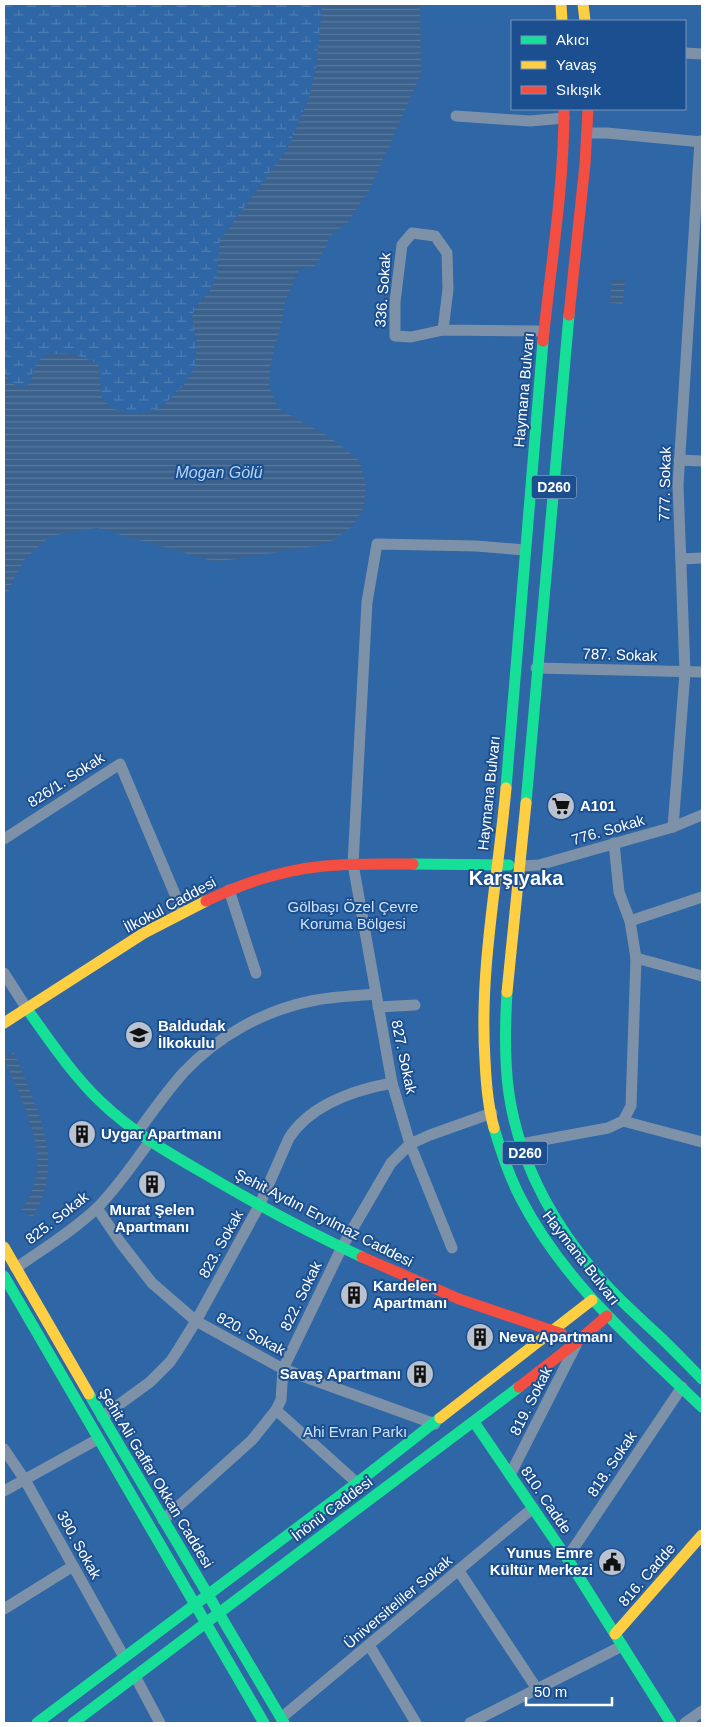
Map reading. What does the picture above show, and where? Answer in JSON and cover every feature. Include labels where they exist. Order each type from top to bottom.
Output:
[{"type":"main road","points":[[562,4],[562,20]]},
{"type":"main road","points":[[584,4],[584,20]]},
{"type":"main road","name":"Haymana Bulvarı","points":[[588,110],[536,668],[520,866],[506,998],[508,1087],[516,1129],[521,1144],[547,1205],[578,1252],[605,1284],[702,1379]]},
{"type":"main road","name":"Haymana Bulvarı","points":[[564,113],[563,174],[544,331],[503,816],[487,966],[484,1022],[486,1064],[492,1113],[502,1156],[530,1216],[560,1260],[592,1300],[702,1407]]},
{"type":"main road","name":"İlkokul Caddesi","points":[[4,1023],[182,911],[229,890],[298,869],[353,864],[520,866]]},
{"type":"main road","name":"Şehit Aydın Eryılmaz Caddesi","points":[[28,1009],[92,1094],[150,1141],[259,1206],[342,1247],[445,1294],[578,1341]]},
{"type":"main road","name":"Şehit Ali Gaffar Okkan Caddesi","points":[[4,1247],[102,1417],[283,1721]]},
{"type":"main road","name":"Şehit Ali Gaffar Okkan Caddesi","points":[[4,1276],[204,1623],[264,1723]]},
{"type":"main road","points":[[37,1723],[357,1483],[592,1300]]},
{"type":"main road","name":"İnönü Caddesi","points":[[73,1723],[218,1612],[474,1422],[607,1316]]},
{"type":"main road","name":"810. Cadde","points":[[474,1422],[567,1558],[671,1723]]},
{"type":"main road","name":"816. Cadde","points":[[615,1634],[702,1535]]},
{"type":"street","points":[[686,53],[702,54]]},
{"type":"street","points":[[456,116],[530,121],[564,113]]},
{"type":"street","points":[[587,133],[701,141]]},
{"type":"street","name":"777. Sokak","points":[[673,827],[684,672],[678,485],[679,460],[701,141]]},
{"type":"street","name":"336. Sokak","points":[[443,330],[448,290],[447,253],[435,236],[412,233],[402,245],[395,302],[395,336],[412,337],[443,330],[544,331]]},
{"type":"street","points":[[679,460],[702,461]]},
{"type":"street","name":"827. Sokak","points":[[452,1248],[410,1144],[392,1083],[353,864],[367,602],[377,544],[476,546],[525,550]]},
{"type":"street","points":[[681,560],[702,558]]},
{"type":"street","name":"787. Sokak","points":[[536,668],[702,672]]},
{"type":"street","name":"826/1. Sokak","points":[[4,839],[120,764],[182,911]]},
{"type":"street","name":"776. Sokak","points":[[520,866],[539,865],[673,827],[702,815]]},
{"type":"street","points":[[521,1144],[608,1128],[623,1121],[631,1106],[636,958],[630,921],[619,892],[614,843]]},
{"type":"street","points":[[229,890],[256,972]]},
{"type":"street","points":[[630,921],[702,897]]},
{"type":"street","points":[[636,958],[702,976]]},
{"type":"street","points":[[4,973],[28,1009]]},
{"type":"street","points":[[138,1133],[184,1072],[216,1043],[252,1021],[276,1010],[314,1000],[376,994]]},
{"type":"street","points":[[378,1007],[415,1005]]},
{"type":"street","name":"823. Sokak","points":[[102,1417],[138,1392],[170,1362],[196,1321],[259,1206],[289,1138],[301,1123],[330,1103],[367,1088],[392,1083]]},
{"type":"street","name":"822. Sokak","points":[[164,1520],[252,1440],[276,1410],[281,1400],[283,1368],[342,1247],[383,1175],[398,1156],[410,1144],[492,1113]]},
{"type":"street","points":[[623,1121],[702,1142]]},
{"type":"street","name":"825. Sokak","points":[[16,1268],[97,1208],[121,1181],[150,1141]]},
{"type":"street","name":"820. Sokak","points":[[97,1208],[120,1242],[152,1283],[196,1321],[283,1368],[434,1424]]},
{"type":"street","name":"819. Sokak","points":[[510,1475],[578,1341]]},
{"type":"street","name":"818. Sokak","points":[[567,1558],[682,1387]]},
{"type":"street","points":[[276,1410],[357,1483]]},
{"type":"street","points":[[4,1492],[98,1439]]},
{"type":"street","name":"390. Sokak","points":[[4,1449],[25,1480],[124,1658]]},
{"type":"street","name":"Üniversiteliler Sokak","points":[[283,1721],[369,1645],[533,1508]]},
{"type":"street","points":[[4,1609],[73,1566]]},
{"type":"street","points":[[459,1571],[537,1689]]},
{"type":"street","points":[[369,1645],[416,1723]]},
{"type":"street","points":[[470,1723],[622,1646]]},
{"type":"street","points":[[135,1676],[160,1723]]},
{"type":"street","points":[[685,1723],[702,1711]]},
{"type":"green space","name":"Gölbaşı Özel Çevre Koruma Bölgesi","points":[[4,4],[702,4],[702,1723],[4,1723]]},
{"type":"green space","points":[[4,4],[322,4],[317,63],[309,98],[288,148],[220,240],[217,277],[208,293],[195,307],[192,318],[197,344],[195,367],[184,385],[164,405],[151,412],[129,414],[112,408],[101,397],[99,365],[33,371],[31,382],[22,389],[10,382],[4,372]]},
{"type":"water","name":"Mogan Gölü","points":[[322,4],[420,4],[421,74],[370,189],[347,223],[330,236],[320,259],[314,267],[299,270],[285,302],[271,362],[269,387],[278,408],[331,438],[359,460],[366,484],[364,507],[353,526],[332,541],[311,547],[216,562],[97,528],[50,536],[23,561],[4,600],[4,372],[10,382],[22,389],[31,382],[35,366],[42,358],[48,355],[63,353],[79,356],[99,365],[101,397],[112,408],[129,414],[151,412],[164,405],[184,385],[195,367],[197,344],[192,318],[195,307],[208,293],[217,277],[220,240],[288,148],[309,98],[317,63]]},
{"type":"water","points":[[612,279],[625,279],[623,304],[610,303]]},
{"type":"water","points":[[14,1052],[39,1113],[48,1155],[48,1176],[43,1197],[32,1218],[21,1209],[29,1197],[35,1182],[37,1152],[29,1119],[4,1058]]},
{"type":"traffic: fast","points":[[526,803],[569,315]]},
{"type":"traffic: fast","points":[[506,788],[543,341]]},
{"type":"traffic: fast","points":[[413,864],[509,865]]},
{"type":"traffic: fast","points":[[507,992],[505,1043],[509,1094],[522,1148],[544,1199],[574,1246],[591,1268],[702,1379]]},
{"type":"traffic: fast","points":[[27,1009],[80,1080],[111,1112],[136,1131],[239,1194],[300,1227],[362,1257]]},
{"type":"traffic: fast","points":[[494,1128],[506,1164],[521,1199],[538,1229],[558,1258],[580,1285],[627,1335],[702,1407]]},
{"type":"traffic: fast","points":[[4,1276],[264,1723]]},
{"type":"traffic: fast","points":[[73,1723],[519,1387]]},
{"type":"traffic: fast","points":[[89,1394],[284,1723]]},
{"type":"traffic: fast","points":[[37,1723],[357,1483],[440,1418]]},
{"type":"traffic: fast","points":[[474,1422],[567,1558],[671,1723]]},
{"type":"traffic: slow","points":[[561,4],[562,20]]},
{"type":"traffic: slow","points":[[583,4],[585,20]]},
{"type":"traffic: slow","points":[[494,1128],[486,1077],[485,992],[490,924],[506,788]]},
{"type":"traffic: slow","points":[[507,992],[526,803]]},
{"type":"traffic: slow","points":[[4,1023],[144,933],[206,901]]},
{"type":"traffic: slow","points":[[4,1247],[89,1394]]},
{"type":"traffic: slow","points":[[440,1418],[592,1300]]},
{"type":"traffic: slow","points":[[615,1634],[702,1535]]},
{"type":"traffic: jam","points":[[543,341],[562,167],[564,110]]},
{"type":"traffic: jam","points":[[569,315],[585,164],[588,110]]},
{"type":"traffic: jam","points":[[206,901],[234,888],[264,878],[309,868],[346,864],[413,864]]},
{"type":"traffic: jam","points":[[362,1257],[459,1299],[562,1334]]},
{"type":"traffic: jam","points":[[519,1387],[607,1316]]},
{"type":"place","name":"A101","points":[[561,806]]},
{"type":"place","name":"Baldudak İlkokulu","points":[[139,1035]]},
{"type":"place","name":"Uygar Apartmanı","points":[[82,1134]]},
{"type":"place","name":"Murat Şelen Apartmanı","points":[[152,1184]]},
{"type":"place","name":"Kardelen Apartmanı","points":[[354,1295]]},
{"type":"place","name":"Neva Apartmanı","points":[[480,1337]]},
{"type":"place","name":"Savaş Apartmanı","points":[[420,1374]]},
{"type":"place","name":"Yunus Emre Kültür Merkezi","points":[[612,1562]]},
{"type":"district","name":"Karşıyaka","points":[[516,878]]},
{"type":"park label","name":"Ahi Evran Parkı","points":[[355,1432]]}]
